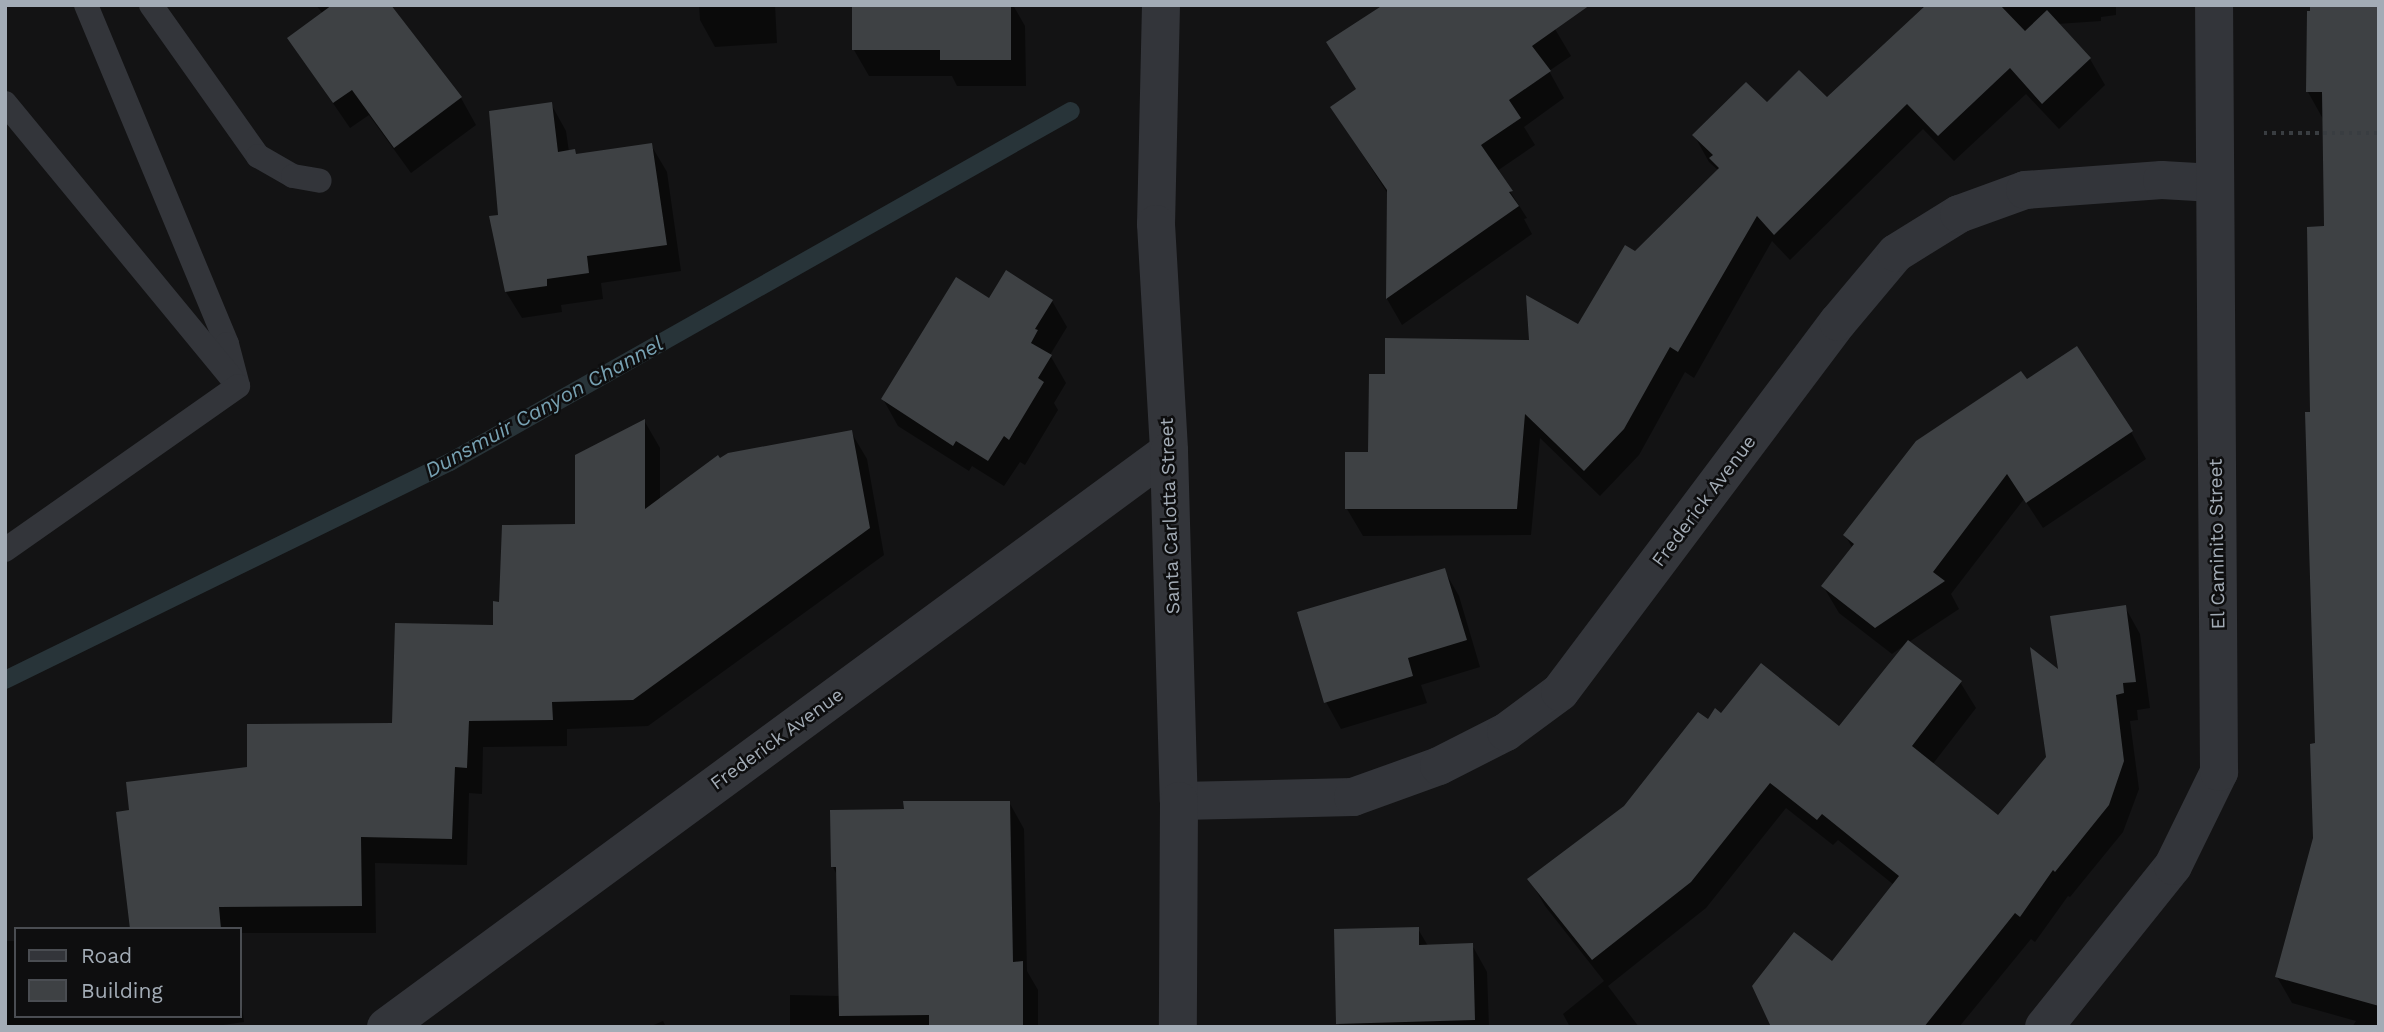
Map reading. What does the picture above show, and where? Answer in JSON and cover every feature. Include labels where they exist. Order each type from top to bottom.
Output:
[{"type":"street","name":"Santa Carlotta Street","points":[[1161,5],[1156,224],[1169,451],[1179,801],[1178,1027]]},
{"type":"street","name":"El Caminito Street","points":[[2044,1027],[2173,866],[2219,772],[2214,5]]},
{"type":"street","name":"Frederick Avenue","points":[[1179,801],[1353,797],[1439,766],[1506,732],[1560,692],[1838,321],[1896,253],[1959,214],[2025,190],[2161,180],[2214,183]]},
{"type":"street","name":"Frederick Avenue","points":[[386,1027],[1169,451]]},
{"type":"lane","points":[[86,5],[227,344],[238,386]]},
{"type":"lane","points":[[151,5],[258,156],[293,176],[320,181]]},
{"type":"lane","points":[[5,103],[238,386]]},
{"type":"lane","points":[[5,550],[238,386]]},
{"type":"path","points":[[2216,133],[2379,133]]},
{"type":"building","points":[[332,5],[391,5],[462,97],[394,148],[352,90],[333,103],[287,38]]},
{"type":"building","points":[[852,5],[1011,5],[1011,60],[940,60],[940,50],[852,50]]},
{"type":"building","points":[[1383,5],[1590,5],[1532,46],[1551,71],[1509,100],[1521,118],[1481,145],[1513,191],[1509,192],[1519,206],[1386,299],[1387,190],[1330,107],[1356,89],[1326,42]]},
{"type":"building","points":[[1926,5],[2000,5],[2025,31],[2047,10],[2091,58],[2042,104],[2010,68],[1938,136],[1907,104],[1774,235],[1757,216],[1678,352],[1670,347],[1624,429],[1584,471],[1525,414],[1517,509],[1345,509],[1345,452],[1368,452],[1369,374],[1385,374],[1385,338],[1529,340],[1526,295],[1578,324],[1625,245],[1635,251],[1719,168],[1709,158],[1713,155],[1692,135],[1746,82],[1767,102],[1799,70],[1827,97]]},
{"type":"building","points":[[2310,5],[2379,5],[2379,1006],[2275,977],[2313,838],[2310,744],[2315,743],[2305,412],[2310,412],[2307,227],[2324,226],[2322,92],[2306,92],[2307,11],[2310,11]]},
{"type":"building","points":[[552,102],[558,152],[575,149],[576,154],[652,143],[667,245],[587,256],[589,273],[547,279],[547,286],[505,292],[489,216],[498,215],[489,111]]},
{"type":"building","points":[[1006,270],[1053,300],[1035,329],[1038,330],[1031,343],[1052,355],[1038,378],[1044,382],[1009,440],[1004,436],[988,461],[956,441],[953,446],[881,399],[956,277],[989,298]]},
{"type":"building","points":[[2077,346],[2133,431],[2026,503],[2007,474],[1933,572],[1945,581],[1875,628],[1821,586],[1854,544],[1843,535],[1916,441],[2021,371],[2027,379]]},
{"type":"building","points":[[645,419],[645,509],[718,455],[720,458],[728,453],[852,430],[870,528],[633,700],[552,702],[553,720],[469,721],[467,768],[455,767],[452,839],[361,837],[362,906],[219,907],[221,927],[130,927],[116,812],[129,810],[126,782],[247,767],[247,724],[392,723],[395,623],[493,625],[493,601],[499,602],[502,525],[575,524],[575,455]]},
{"type":"building","points":[[1445,568],[1467,640],[1408,658],[1413,676],[1324,703],[1297,612]]},
{"type":"building","points":[[2126,605],[2136,682],[2123,683],[2124,693],[2116,695],[2124,761],[2109,805],[2055,872],[2053,870],[2020,917],[2015,913],[1924,1027],[1771,1027],[1752,986],[1794,932],[1832,961],[1899,876],[1822,814],[1817,820],[1770,783],[1691,882],[1592,960],[1527,879],[1624,806],[1698,712],[1708,719],[1715,708],[1721,713],[1761,663],[1839,726],[1908,640],[1962,681],[1912,746],[1998,815],[2046,757],[2030,647],[2058,669],[2050,616]]},
{"type":"building","points":[[903,801],[1010,801],[1013,962],[1023,961],[1023,1026],[929,1027],[929,1015],[839,1016],[836,867],[831,867],[830,810],[904,809]]},
{"type":"building","points":[[1419,927],[1419,945],[1473,943],[1475,1020],[1336,1024],[1334,929]]},
{"type":"waterway","name":"Dunsmuir Canyon Channel","points":[[5,680],[450,462],[1071,111]]}]
